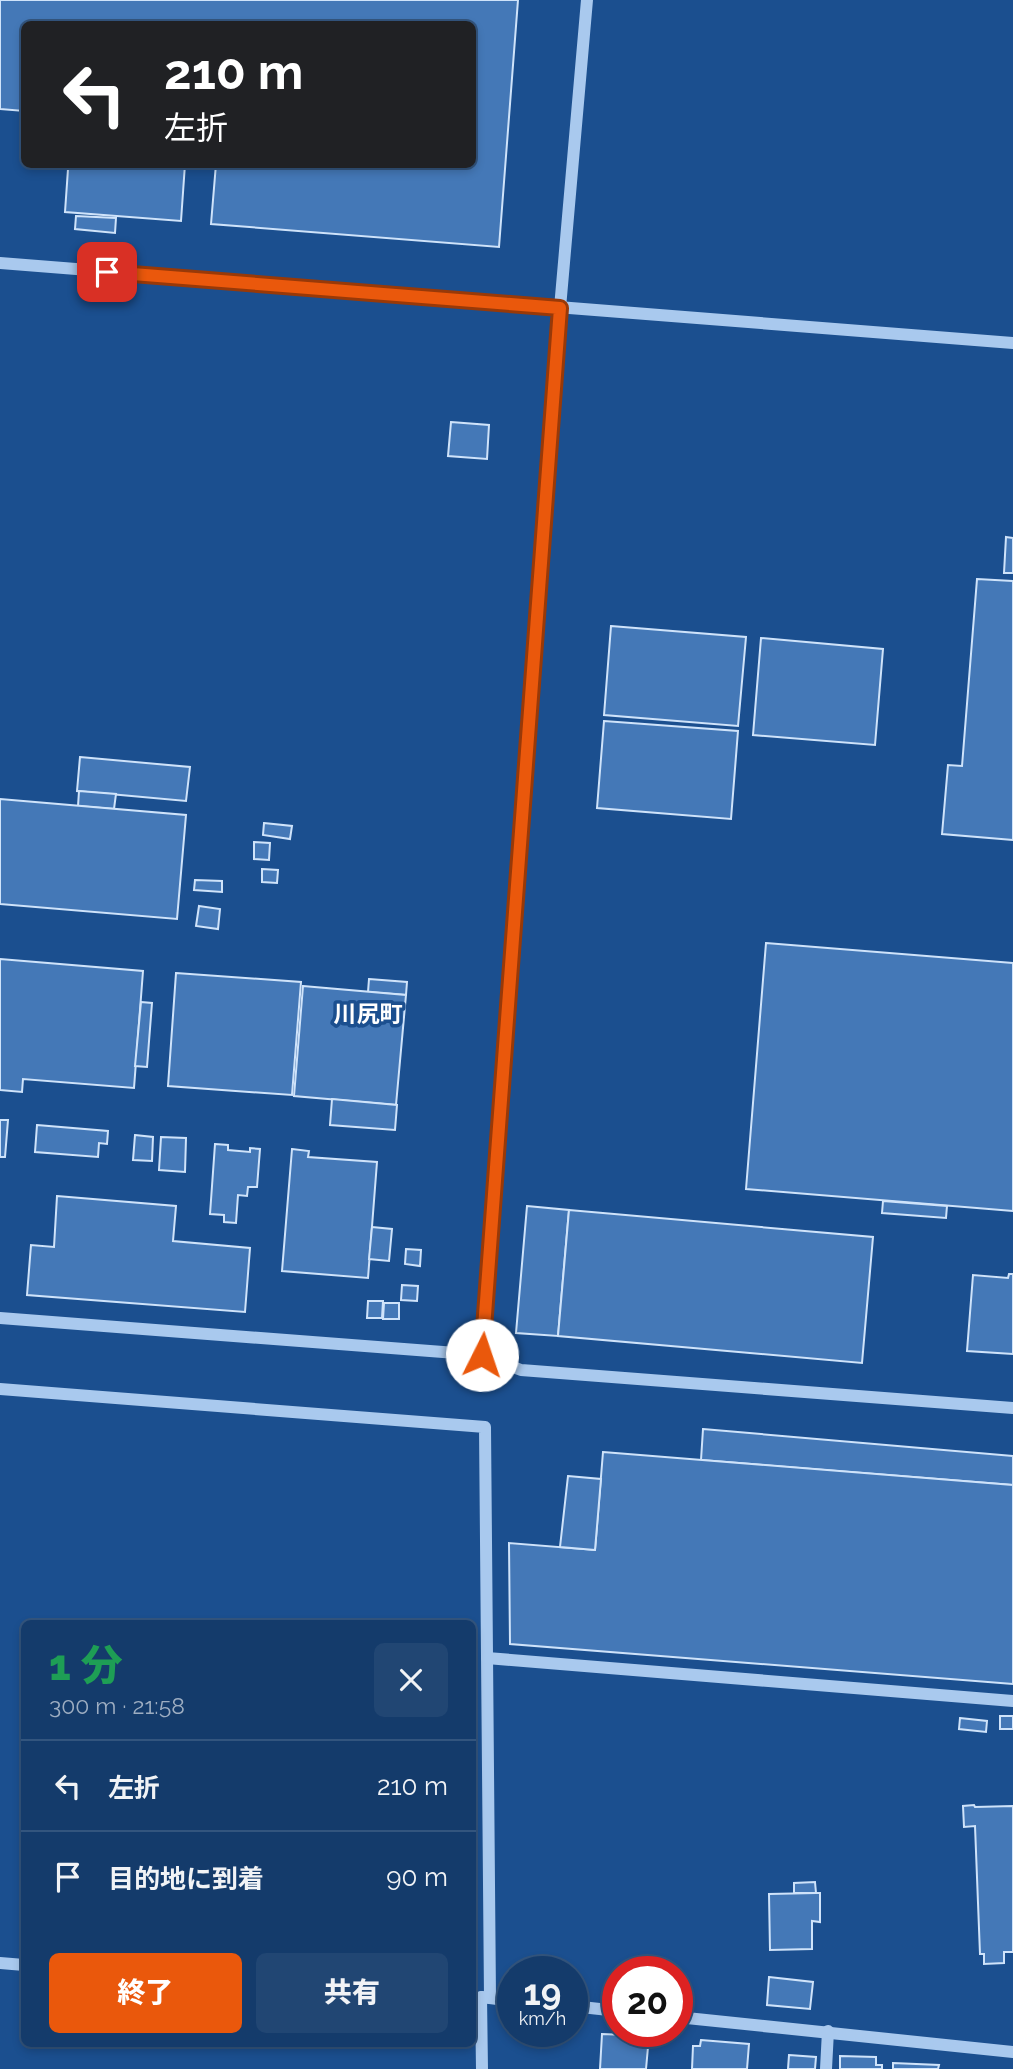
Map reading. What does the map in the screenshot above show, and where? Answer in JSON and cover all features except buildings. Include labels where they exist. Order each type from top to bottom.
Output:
[{"type":"street","points":[[482,1355],[560,308],[587,0]]},
{"type":"street","points":[[0,263],[1013,343]]},
{"type":"street","points":[[0,1318],[482,1355],[521,1370],[1013,1408]]},
{"type":"street","points":[[0,1389],[485,1427],[487,1658],[482,2069]]},
{"type":"street","points":[[487,1658],[1013,1701]]},
{"type":"street","points":[[0,1963],[21,1965]]},
{"type":"street","points":[[693,2018],[1013,2052]]},
{"type":"street","points":[[826,2069],[828,2031]]},
{"type":"district","name":"川尻町","points":[[368,1014]]},
{"type":"route","points":[[107,272],[560,308],[482,1355]]}]
